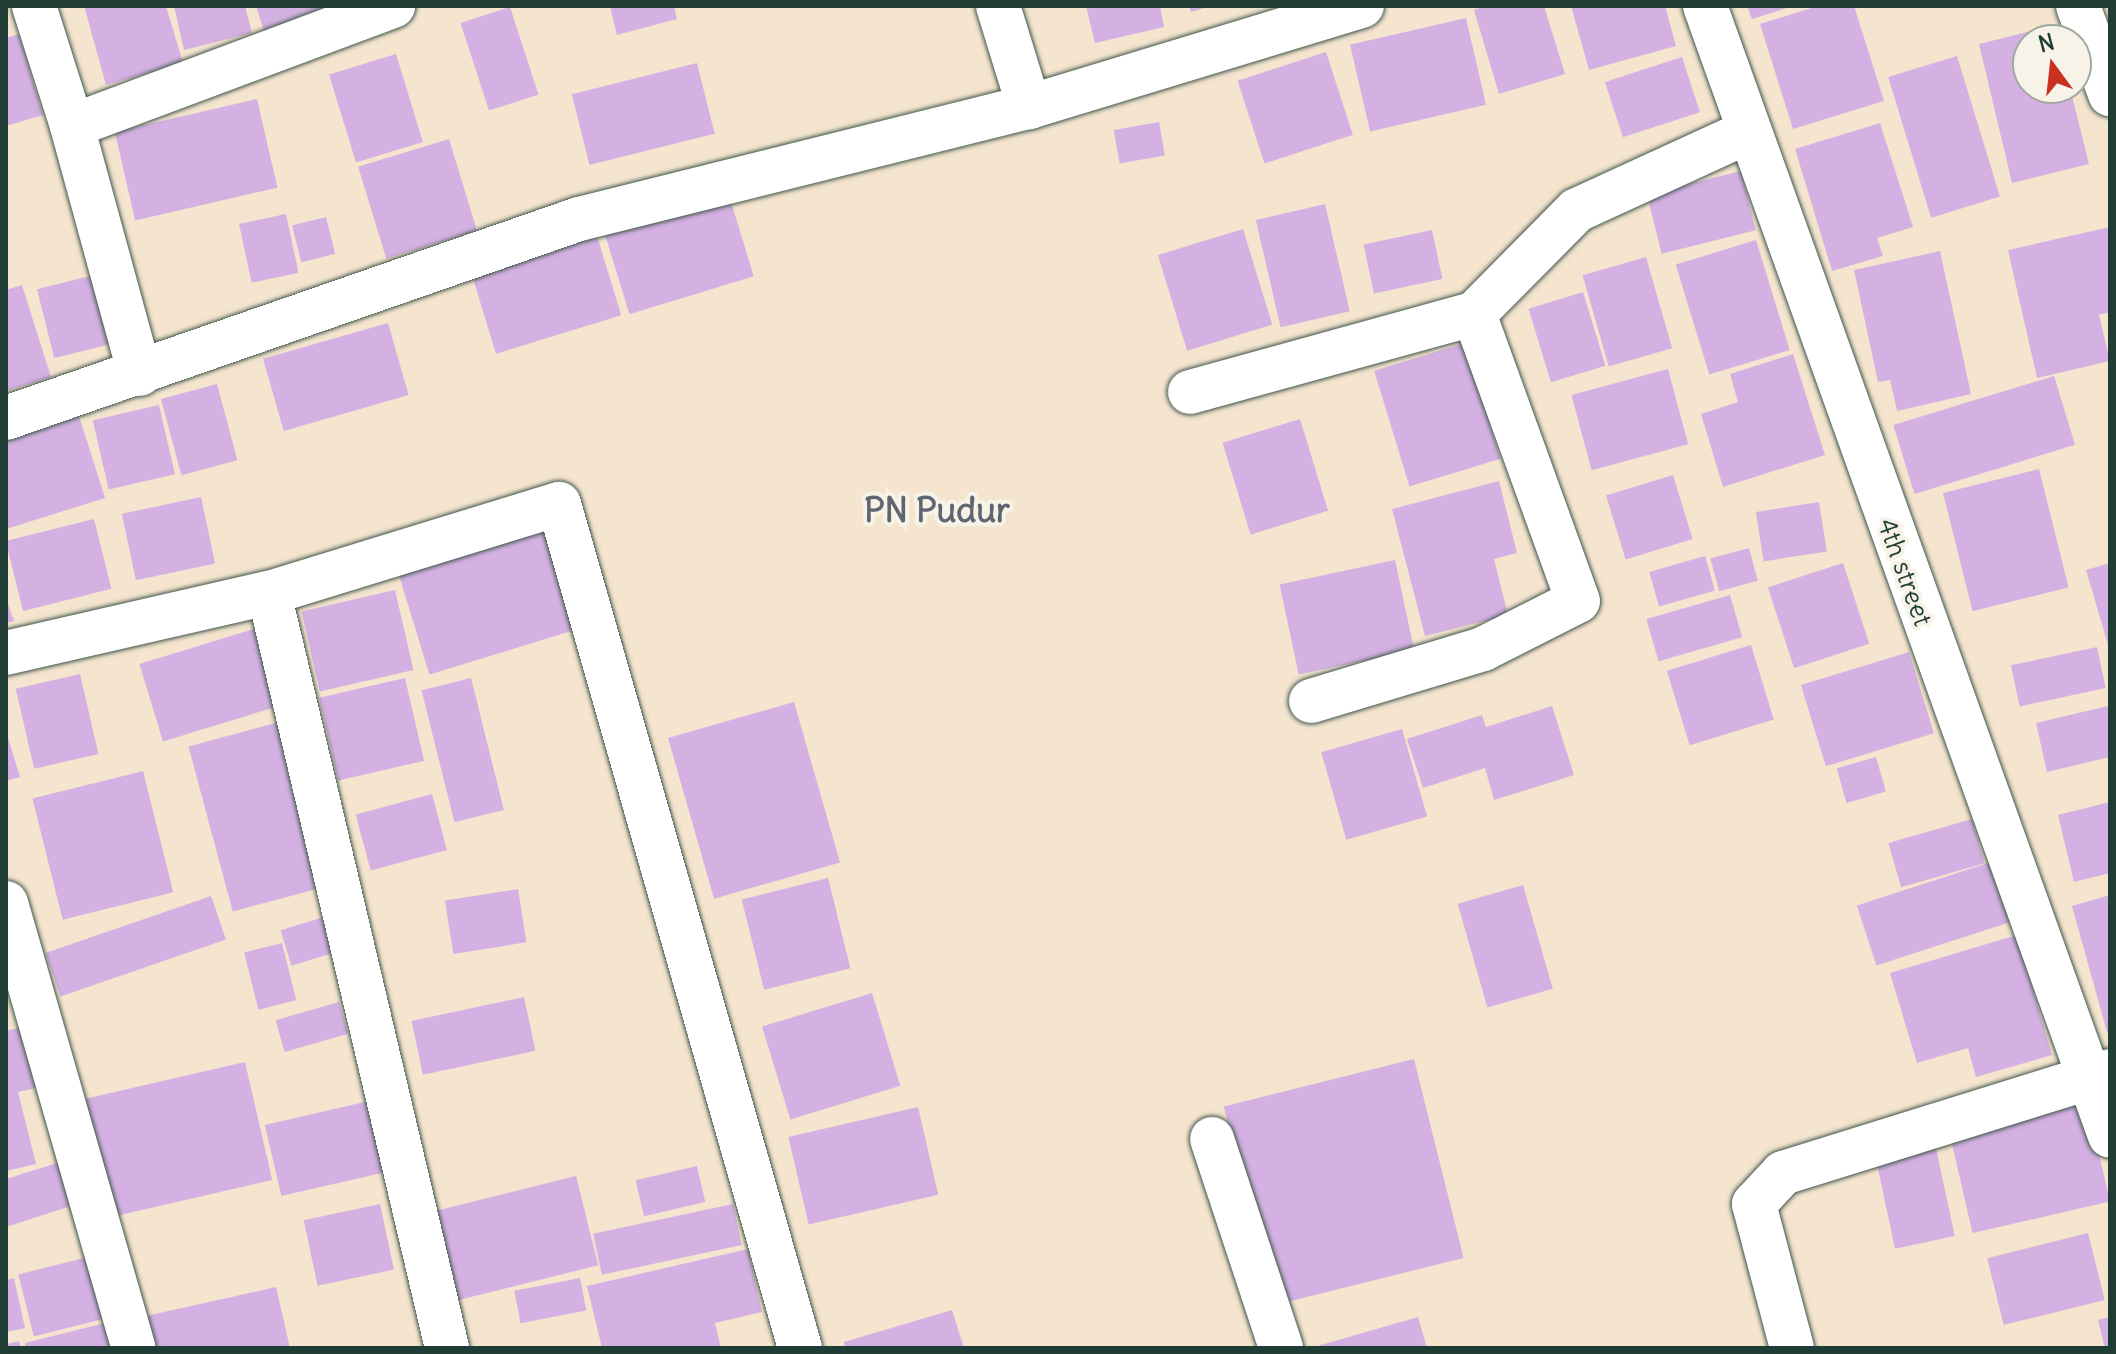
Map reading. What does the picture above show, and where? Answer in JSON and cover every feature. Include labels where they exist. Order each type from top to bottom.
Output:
[{"type":"street","points":[[34,6],[72,126],[140,374]]},
{"type":"street","points":[[72,126],[393,6]]},
{"type":"street","points":[[998,6],[1029,107]]},
{"type":"street","points":[[6,418],[579,219],[1029,107],[1362,6]]},
{"type":"street","name":"4th street","points":[[1705,6],[1745,133],[2100,1074],[2110,1136]]},
{"type":"street","points":[[2078,6],[2110,94]]},
{"type":"street","points":[[1190,392],[1474,314],[1577,210],[1745,133]]},
{"type":"street","points":[[1311,701],[1483,649],[1578,601],[1474,314]]},
{"type":"street","points":[[6,653],[269,593],[559,504],[800,1348]]},
{"type":"street","points":[[269,593],[447,1348]]},
{"type":"street","points":[[6,903],[134,1348]]},
{"type":"street","points":[[1792,1348],[1754,1204],[1783,1173],[2100,1074]]},
{"type":"street","points":[[1212,1139],[1281,1348]]},
{"type":"building","points":[[84,6],[166,6],[183,63],[106,85]]},
{"type":"building","points":[[174,6],[245,6],[252,33],[184,50]]},
{"type":"building","points":[[256,6],[340,6],[340,7],[264,31]]},
{"type":"building","points":[[610,6],[674,6],[677,19],[617,35]]},
{"type":"building","points":[[1086,6],[1160,6],[1164,27],[1095,43]]},
{"type":"building","points":[[1189,6],[1208,6],[1208,7],[1191,12]]},
{"type":"building","points":[[1488,6],[1544,6],[1565,74],[1499,94],[1474,10]]},
{"type":"building","points":[[1571,6],[1665,6],[1676,46],[1589,70]]},
{"type":"building","points":[[1747,6],[1790,6],[1790,7],[1752,19]]},
{"type":"building","points":[[1818,6],[1854,6],[1884,101],[1793,129],[1760,24]]},
{"type":"building","points":[[510,7],[538,94],[489,111],[461,23]]},
{"type":"building","points":[[1466,18],[1486,105],[1370,131],[1350,45]]},
{"type":"building","points":[[19,34],[43,115],[6,126],[6,38]]},
{"type":"building","points":[[2012,36],[2012,104],[2074,104],[2089,164],[2012,183],[1979,44]]},
{"type":"building","points":[[1326,52],[1353,135],[1264,163],[1238,81]]},
{"type":"building","points":[[396,54],[423,142],[356,162],[329,74]]},
{"type":"building","points":[[1957,56],[2000,197],[1931,218],[1888,77]]},
{"type":"building","points":[[1682,57],[1700,112],[1623,137],[1605,82]]},
{"type":"building","points":[[697,63],[715,134],[589,165],[572,94]]},
{"type":"building","points":[[257,99],[277,188],[135,221],[115,132]]},
{"type":"building","points":[[1159,122],[1165,155],[1120,163],[1114,130]]},
{"type":"building","points":[[1880,123],[1913,227],[1877,238],[1883,256],[1832,271],[1795,149]]},
{"type":"building","points":[[449,139],[477,231],[386,259],[358,167]]},
{"type":"building","points":[[1741,171],[1756,230],[1662,254],[1647,194]]},
{"type":"building","points":[[728,192],[754,276],[629,314],[604,230]]},
{"type":"building","points":[[1325,204],[1350,311],[1281,327],[1256,220]]},
{"type":"building","points":[[286,214],[298,273],[252,283],[239,224]]},
{"type":"building","points":[[326,217],[335,254],[301,262],[292,225]]},
{"type":"building","points":[[2110,227],[2110,312],[2099,315],[2110,361],[2037,378],[2008,250]]},
{"type":"building","points":[[1243,229],[1272,325],[1187,351],[1158,255]]},
{"type":"building","points":[[1432,230],[1442,279],[1374,293],[1364,245]]},
{"type":"building","points":[[597,236],[621,315],[496,354],[472,274]]},
{"type":"building","points":[[1756,240],[1790,350],[1709,375],[1676,265]]},
{"type":"building","points":[[1940,251],[1971,394],[1897,411],[1890,380],[1878,382],[1854,270]]},
{"type":"building","points":[[1646,257],[1672,348],[1609,367],[1583,275]]},
{"type":"building","points":[[102,273],[119,342],[54,358],[37,289]]},
{"type":"building","points":[[22,285],[51,377],[6,391],[6,290]]},
{"type":"building","points":[[1583,292],[1606,366],[1551,382],[1528,309]]},
{"type":"building","points":[[388,323],[409,395],[284,431],[263,359]]},
{"type":"building","points":[[1465,343],[1500,459],[1410,486],[1374,371]]},
{"type":"building","points":[[1793,354],[1825,455],[1723,487],[1701,414],[1738,402],[1730,374]]},
{"type":"building","points":[[1668,369],[1688,444],[1592,470],[1571,395]]},
{"type":"building","points":[[2054,376],[2075,445],[1914,494],[1893,425]]},
{"type":"building","points":[[217,384],[237,460],[181,475],[161,399]]},
{"type":"building","points":[[159,405],[175,474],[109,489],[93,420]]},
{"type":"building","points":[[79,416],[105,498],[6,529],[6,440]]},
{"type":"building","points":[[1300,419],[1328,511],[1251,534],[1223,443]]},
{"type":"building","points":[[2039,469],[2069,587],[1972,611],[1943,493]]},
{"type":"building","points":[[1673,475],[1693,539],[1626,560],[1606,495]]},
{"type":"building","points":[[1499,481],[1517,553],[1494,559],[1508,615],[1425,636],[1392,509]]},
{"type":"building","points":[[201,497],[215,564],[136,580],[122,514]]},
{"type":"building","points":[[1819,502],[1827,551],[1764,561],[1756,512]]},
{"type":"building","points":[[94,519],[111,589],[23,611],[6,541]]},
{"type":"building","points":[[542,523],[575,630],[429,675],[397,567]]},
{"type":"building","points":[[1749,548],[1758,581],[1719,591],[1710,558]]},
{"type":"building","points":[[1705,556],[1715,591],[1659,607],[1649,572]]},
{"type":"building","points":[[1395,560],[1414,650],[1299,675],[1280,585]]},
{"type":"building","points":[[1843,563],[1869,644],[1794,668],[1768,587]]},
{"type":"building","points":[[2110,563],[2110,648],[2109,648],[2086,570]]},
{"type":"building","points":[[395,590],[413,670],[320,691],[301,612]]},
{"type":"building","points":[[1730,595],[1742,637],[1658,661],[1646,619]]},
{"type":"building","points":[[6,598],[14,621],[6,623]]},
{"type":"building","points":[[257,628],[281,705],[163,741],[139,664]]},
{"type":"building","points":[[1751,645],[1774,720],[1690,745],[1667,671]]},
{"type":"building","points":[[2097,647],[2106,688],[2020,706],[2011,665]]},
{"type":"building","points":[[1909,652],[1934,733],[1826,766],[1801,685]]},
{"type":"building","points":[[80,674],[98,754],[34,769],[16,689]]},
{"type":"building","points":[[405,678],[424,761],[338,781],[319,698]]},
{"type":"building","points":[[471,678],[504,810],[454,822],[422,690]]},
{"type":"building","points":[[794,702],[840,863],[714,899],[668,738]]},
{"type":"building","points":[[1552,706],[1574,775],[1494,800],[1485,768],[1423,788],[1407,739],[1482,715],[1486,727]]},
{"type":"building","points":[[2108,706],[2110,757],[2047,772],[2036,723]]},
{"type":"building","points":[[287,720],[331,885],[233,912],[188,746]]},
{"type":"building","points":[[1402,729],[1427,816],[1346,840],[1321,752]]},
{"type":"building","points":[[6,731],[20,777],[6,781]]},
{"type":"building","points":[[1876,757],[1886,792],[1847,803],[1837,768]]},
{"type":"building","points":[[143,771],[173,892],[63,920],[32,799]]},
{"type":"building","points":[[432,794],[447,850],[371,870],[356,814]]},
{"type":"building","points":[[2110,802],[2110,873],[2074,882],[2058,815]]},
{"type":"building","points":[[1972,819],[1985,863],[1901,887],[1888,843]]},
{"type":"building","points":[[1991,862],[2010,922],[1876,965],[1857,906]]},
{"type":"building","points":[[828,878],[850,968],[764,990],[742,900]]},
{"type":"building","points":[[1523,885],[1553,989],[1487,1008],[1458,904]]},
{"type":"building","points":[[518,889],[526,942],[453,954],[445,901]]},
{"type":"building","points":[[2110,895],[2110,1031],[2107,1032],[2072,906]]},
{"type":"building","points":[[211,896],[226,939],[61,996],[46,953]]},
{"type":"building","points":[[337,913],[348,948],[291,966],[281,930]]},
{"type":"building","points":[[2017,935],[2052,1055],[1976,1077],[1968,1048],[1917,1063],[1890,973]]},
{"type":"building","points":[[282,943],[296,1000],[258,1010],[244,952]]},
{"type":"building","points":[[872,993],[900,1086],[790,1119],[762,1027]]},
{"type":"building","points":[[524,997],[535,1051],[423,1075],[412,1021]]},
{"type":"building","points":[[339,1002],[348,1034],[285,1052],[276,1020]]},
{"type":"building","points":[[26,1026],[41,1087],[18,1092],[36,1164],[6,1171],[6,1031]]},
{"type":"building","points":[[1414,1059],[1464,1258],[1273,1305],[1224,1106]]},
{"type":"building","points":[[245,1062],[272,1180],[111,1217],[84,1099]]},
{"type":"building","points":[[373,1100],[389,1171],[281,1196],[265,1125]]},
{"type":"building","points":[[2087,1102],[2110,1201],[1973,1233],[1950,1134]]},
{"type":"building","points":[[918,1107],[938,1195],[809,1225],[788,1137]]},
{"type":"building","points":[[1936,1148],[1955,1236],[1895,1249],[1876,1161]]},
{"type":"building","points":[[60,1162],[74,1205],[6,1227],[6,1179]]},
{"type":"building","points":[[697,1166],[705,1202],[644,1216],[636,1180]]},
{"type":"building","points":[[576,1176],[598,1265],[456,1301],[433,1212]]},
{"type":"building","points":[[380,1204],[394,1270],[318,1286],[304,1220]]},
{"type":"building","points":[[733,1204],[742,1245],[602,1275],[593,1234]]},
{"type":"building","points":[[2088,1233],[2105,1300],[2004,1325],[1987,1258]]},
{"type":"building","points":[[748,1249],[762,1312],[715,1323],[721,1348],[602,1348],[587,1286]]},
{"type":"building","points":[[92,1256],[107,1318],[34,1336],[18,1274]]},
{"type":"building","points":[[14,1278],[25,1328],[6,1332],[6,1280]]},
{"type":"building","points":[[580,1278],[586,1310],[521,1323],[514,1291]]},
{"type":"building","points":[[276,1287],[290,1348],[153,1348],[146,1316]]},
{"type":"building","points":[[952,1310],[964,1348],[845,1348],[844,1342]]},
{"type":"building","points":[[1418,1317],[1427,1348],[1314,1348],[1314,1347]]},
{"type":"building","points":[[2110,1317],[2110,1348],[2105,1348],[2098,1320]]},
{"type":"building","points":[[113,1321],[119,1348],[26,1348],[25,1343]]},
{"type":"building","points":[[19,1341],[21,1348],[6,1348],[6,1344]]},
{"type":"district","name":"PN Pudur","points":[[937,510]]}]
